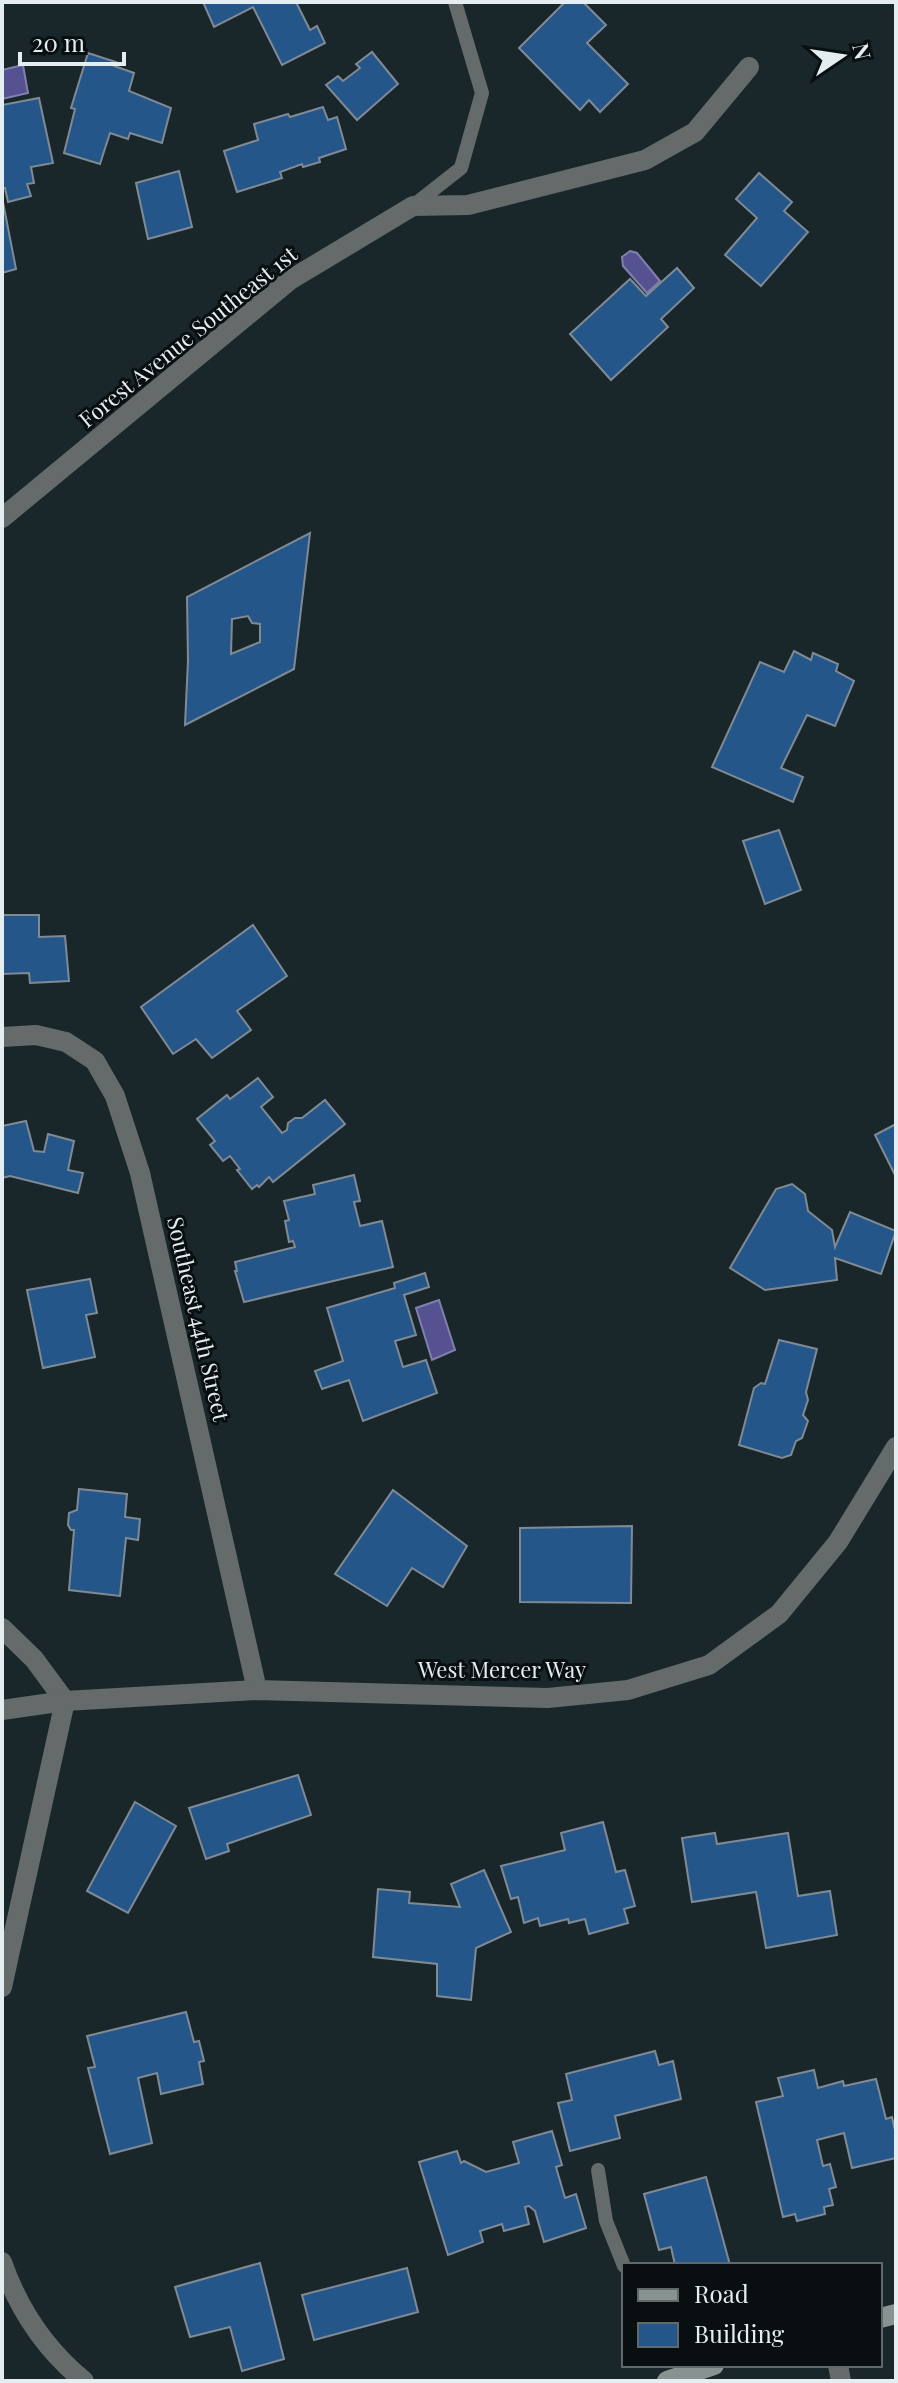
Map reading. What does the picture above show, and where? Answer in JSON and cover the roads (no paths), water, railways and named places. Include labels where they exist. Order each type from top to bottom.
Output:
[{"type":"main road","points":[[668,2381],[708,2367]]},
{"type":"street","points":[[413,206],[468,205],[645,160],[695,132],[749,67]]},
{"type":"street","name":"Forest Avenue Southeast 1st","points":[[2,518],[290,280],[413,206]]},
{"type":"street","name":"Southeast 44th Street","points":[[2,1037],[36,1035],[66,1042],[95,1061],[115,1096],[140,1173],[257,1690]]},
{"type":"street","name":"West Mercer Way","points":[[2,1710],[65,1701],[257,1690],[548,1698],[628,1690],[709,1665],[779,1614],[838,1542],[896,1447]]},
{"type":"street","points":[[2,1628],[34,1659],[65,1701],[2,1987]]},
{"type":"street","points":[[2,2262],[11,2286],[34,2327],[66,2366],[84,2381]]},
{"type":"lane","points":[[413,206],[461,168],[482,93],[455,2]]},
{"type":"lane","points":[[598,2170],[606,2221],[623,2263]]}]
